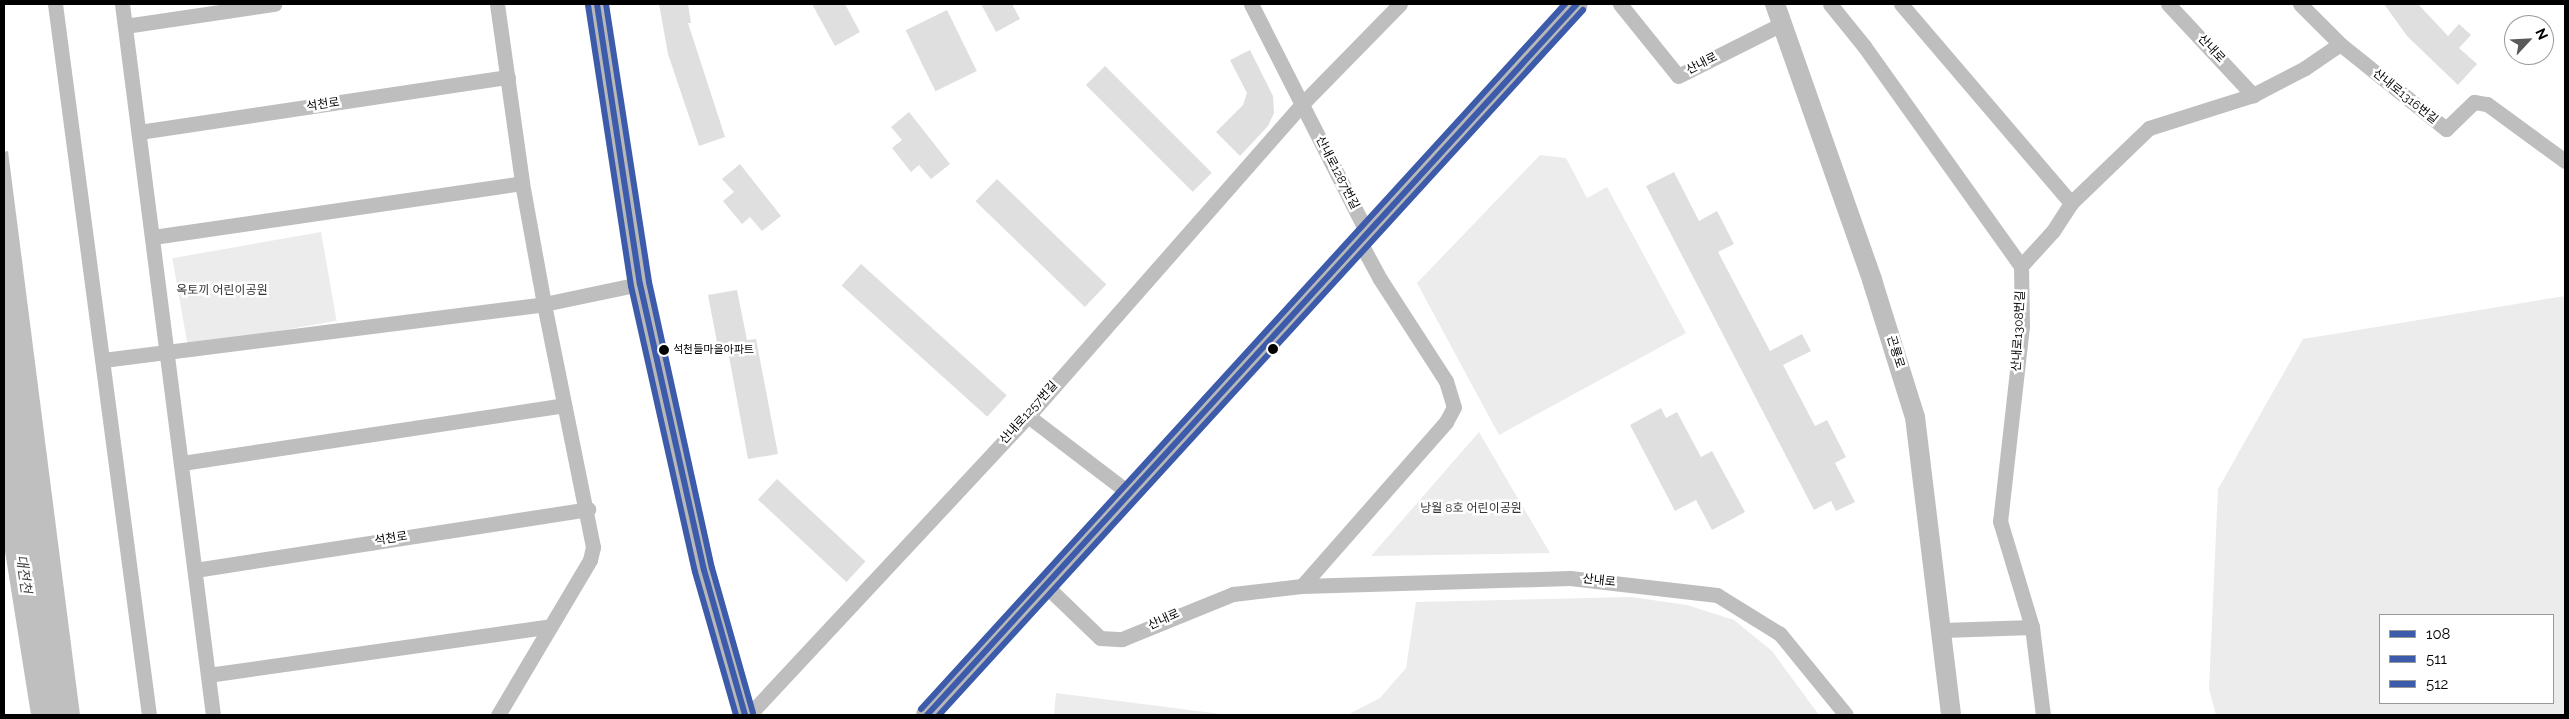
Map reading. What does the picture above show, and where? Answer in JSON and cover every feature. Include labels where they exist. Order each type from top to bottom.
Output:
[{"type":"main road","name":"산내로1257번길","points":[[597,4],[640,284],[704,570],[747,715]]},
{"type":"main road","points":[[926,715],[1577,4]]},
{"type":"street","points":[[55,4],[149,715]]},
{"type":"street","points":[[122,4],[168,350],[213,715]]},
{"type":"street","points":[[124,26],[274,4]]},
{"type":"street","points":[[497,4],[522,183],[564,405],[588,508],[593,547],[590,560],[498,715]]},
{"type":"street","name":"산내로1287번길","points":[[1251,4],[1366,231],[1360,242]]},
{"type":"street","points":[[1302,104],[1400,4]]},
{"type":"street","name":"산내로","points":[[1620,4],[1678,76],[1782,24]]},
{"type":"street","name":"곤룡로","points":[[1775,4],[1872,280],[1915,417],[1943,630],[1951,715]]},
{"type":"street","points":[[1830,4],[1864,46],[2021,266],[2053,231],[2071,203],[2149,128],[2253,95],[2305,68],[2340,44]]},
{"type":"street","points":[[1901,4],[2071,203]]},
{"type":"street","name":"산내로","points":[[2168,4],[2253,95]]},
{"type":"street","name":"산내로1316번길","points":[[2300,4],[2340,44],[2446,129],[2474,102],[2487,104],[2565,161]]},
{"type":"street","name":"석천로","points":[[139,132],[508,77]]},
{"type":"street","name":"산내로1257번길","points":[[747,715],[1028,416],[1302,104]]},
{"type":"street","points":[[153,237],[522,183]]},
{"type":"street","points":[[1302,586],[1446,422],[1454,407],[1446,381],[1380,279],[1360,242]]},
{"type":"street","name":"산내로1308번길","points":[[2021,266],[2022,326],[2000,521],[2032,627],[2043,715]]},
{"type":"street","points":[[103,360],[168,350],[544,304],[640,284]]},
{"type":"street","points":[[182,463],[564,405]]},
{"type":"street","points":[[1028,416],[1129,493]]},
{"type":"street","name":"석천로","points":[[195,570],[588,508]]},
{"type":"street","name":"산내로","points":[[1045,586],[1100,638],[1122,639],[1234,594],[1302,586],[1570,578],[1717,595],[1780,634],[1846,715]]},
{"type":"street","points":[[208,675],[551,626]]},
{"type":"street","points":[[1943,630],[2032,627]]},
{"type":"green space","points":[[1540,155],[1566,158],[1587,198],[1607,187],[1686,333],[1499,435],[1417,283]]},
{"type":"green space","name":"옥토끼 어린이공원","points":[[321,232],[337,321],[188,347],[172,258]]},
{"type":"green space","points":[[2565,296],[2565,715],[2216,715],[2209,689],[2218,489],[2303,339]]},
{"type":"green space","name":"낭월 8호 어린이공원","points":[[1479,432],[1550,553],[1371,556]]},
{"type":"green space","points":[[1631,597],[1687,605],[1734,620],[1772,651],[1819,715],[1347,715],[1380,698],[1406,668],[1416,602]]},
{"type":"green space","points":[[1056,693],[1229,715],[1054,715]]},
{"type":"water","name":"대전천","points":[[8,151],[80,715],[31,715],[4,545],[4,152]]},
{"type":"building","points":[[659,4],[688,4],[691,23],[688,23],[725,137],[699,146],[668,54]]},
{"type":"building","points":[[812,4],[845,4],[860,32],[835,46]]},
{"type":"building","points":[[981,4],[1012,4],[1020,19],[996,32]]},
{"type":"building","points":[[2384,4],[2418,4],[2448,36],[2459,24],[2471,35],[2459,48],[2477,64],[2458,85],[2407,36]]},
{"type":"building","points":[[947,10],[977,71],[935,91],[906,30]]},
{"type":"building","points":[[1250,50],[1273,96],[1274,113],[1268,126],[1240,156],[1216,132],[1243,105],[1247,93],[1230,60]]},
{"type":"building","points":[[1105,66],[1212,173],[1193,192],[1086,85]]},
{"type":"building","points":[[909,112],[950,164],[931,179],[919,165],[911,172],[892,148],[902,140],[891,127]]},
{"type":"building","points":[[740,164],[781,216],[762,231],[750,217],[742,224],[723,201],[734,192],[722,179]]},
{"type":"building","points":[[1674,172],[1699,221],[1717,211],[1734,244],[1718,252],[1770,351],[1802,334],[1811,351],[1783,365],[1815,426],[1827,420],[1846,457],[1835,463],[1855,502],[1836,511],[1831,501],[1814,510],[1646,186]]},
{"type":"building","points":[[997,179],[1106,285],[1085,307],[975,201]]},
{"type":"building","points":[[861,264],[1007,395],[987,417],[842,286]]},
{"type":"building","points":[[737,290],[747,340],[756,339],[778,454],[748,459],[728,351],[719,353],[708,295]]},
{"type":"building","points":[[1661,408],[1666,418],[1677,412],[1701,457],[1712,451],[1745,512],[1712,530],[1696,500],[1675,511],[1630,425]]},
{"type":"building","points":[[777,479],[865,562],[846,582],[758,499]]},
{"type":"transit line","name":"108","points":[[597,4],[640,284],[704,570],[745,715]]},
{"type":"transit line","name":"512","points":[[606,4],[649,282],[712,568],[753,713]]},
{"type":"transit line","name":"512","points":[[921,709],[1565,4]]},
{"type":"transit line","name":"108","points":[[927,715],[1577,4]]},
{"type":"transit line","name":"511","points":[[588,5],[631,286],[695,572],[736,715]]},
{"type":"transit line","name":"511","points":[[939,715],[1583,10]]},
{"type":"place","name":"석천들마을아파트","points":[[664,350]]}]
